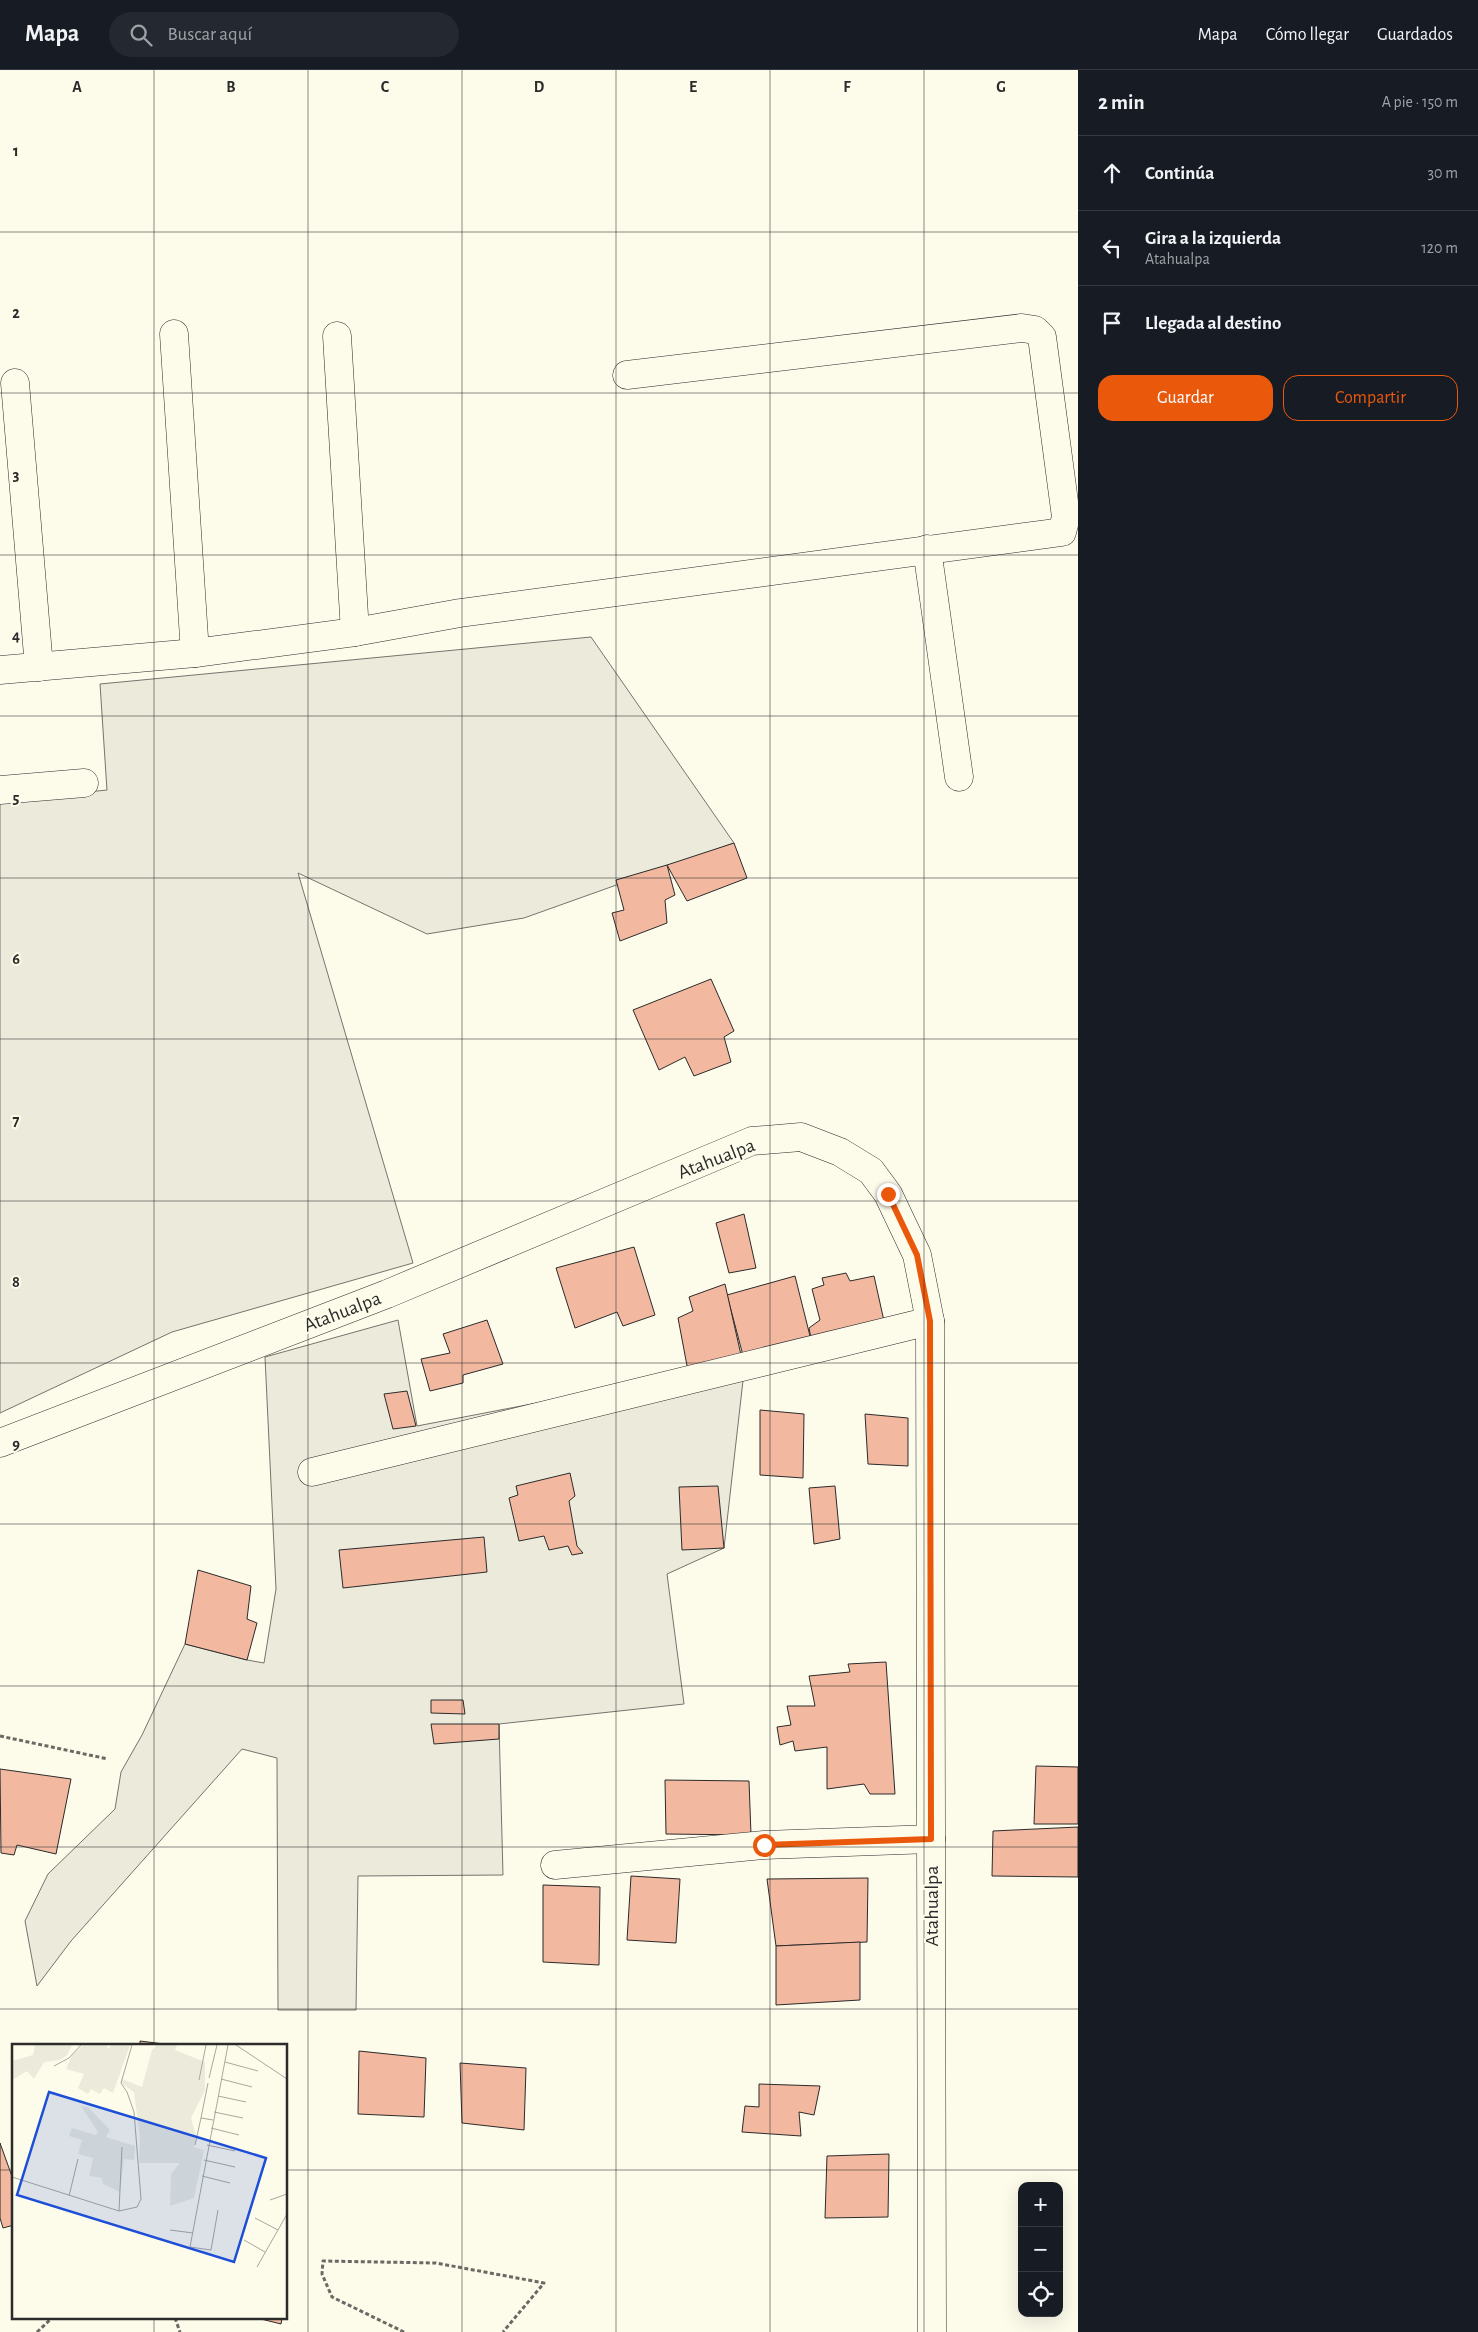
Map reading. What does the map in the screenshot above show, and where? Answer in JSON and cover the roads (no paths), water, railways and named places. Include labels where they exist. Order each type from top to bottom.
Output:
[{"type":"street","points":[[0,670],[195,653],[355,632],[460,613],[1062,532],[1066,517],[1061,479],[1042,337],[1035,330],[1022,328],[627,375]]},
{"type":"street","points":[[174,334],[195,653]]},
{"type":"street","points":[[337,336],[355,632]]},
{"type":"street","points":[[16,383],[40,667]]},
{"type":"street","points":[[926,549],[959,777]]},
{"type":"street","points":[[0,790],[84,784]]},
{"type":"street","name":"Atahualpa","points":[[0,1443],[387,1294],[752,1141],[801,1136],[840,1152],[871,1171],[888,1194],[917,1255],[930,1321],[932,2332]]},
{"type":"street","points":[[312,1472],[930,1321]]},
{"type":"street","points":[[555,1865],[764,1845],[931,1839]]}]
